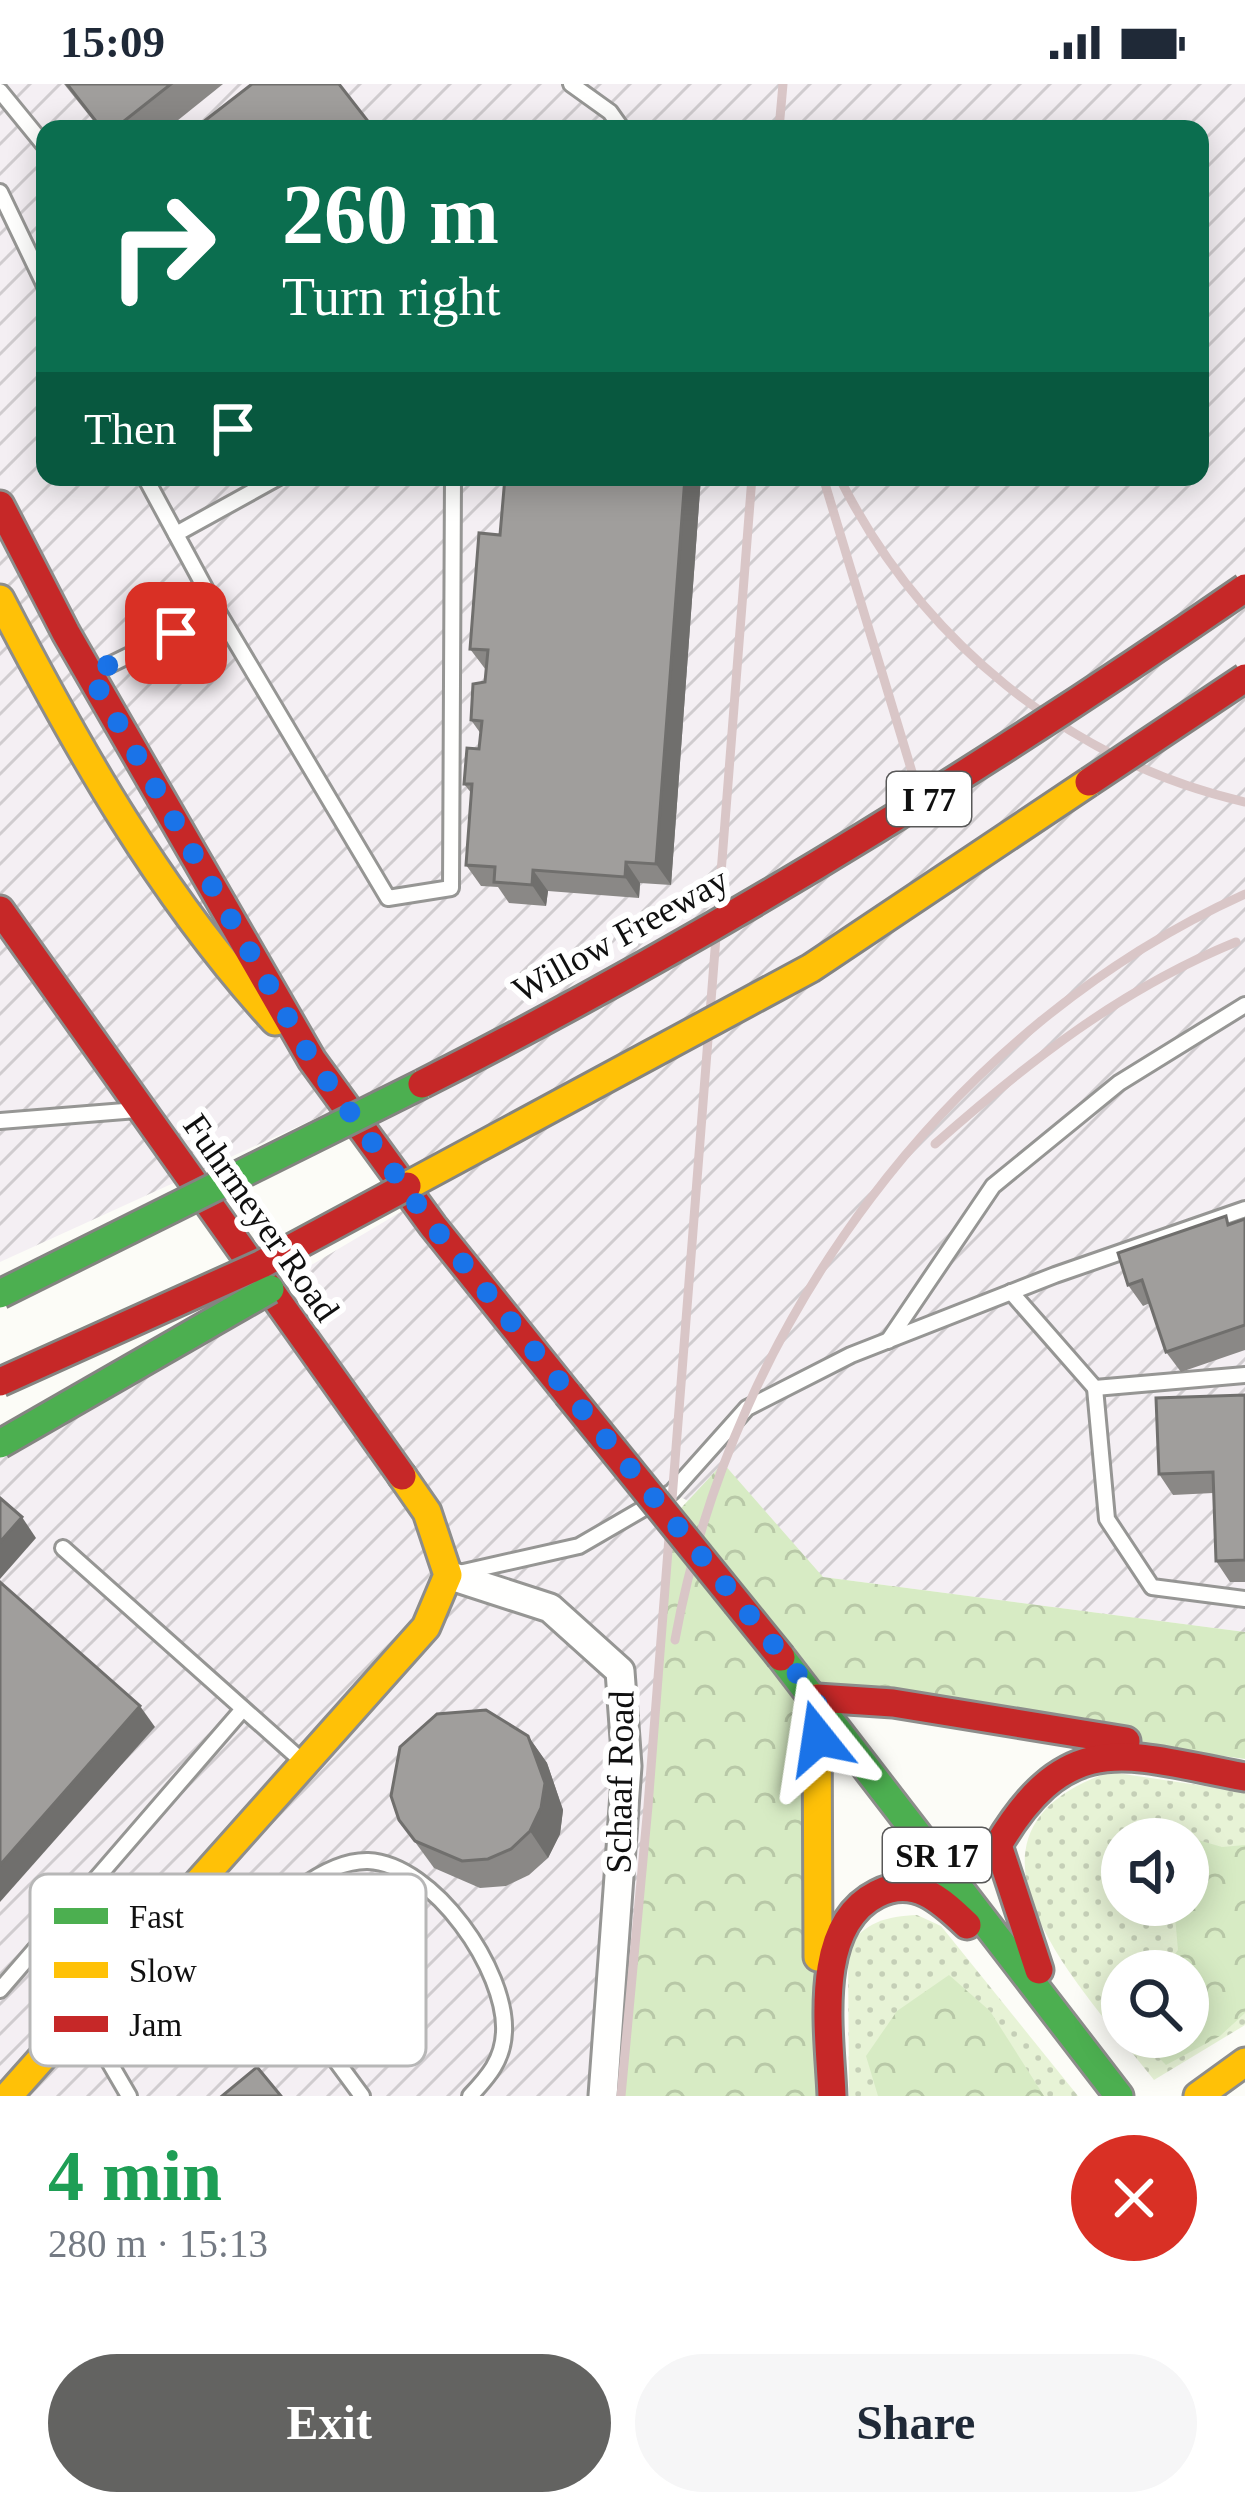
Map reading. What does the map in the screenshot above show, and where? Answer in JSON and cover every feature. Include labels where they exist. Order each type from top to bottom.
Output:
[{"type":"main road","name":"SR 17","points":[[0,505],[90,674],[312,1060],[433,1226],[817,1698],[1119,2096]]},
{"type":"main road","name":"Willow Freeway","points":[[0,1294],[599,989],[856,845],[1053,720],[1245,588]]},
{"type":"main road","name":"SR 17","points":[[0,599],[50,694],[212,951],[312,1060]]},
{"type":"main road","points":[[50,694],[90,674]]},
{"type":"main road","name":"I 77","points":[[0,1382],[262,1264],[811,968],[1245,678]]},
{"type":"main road","name":"Fuhrmeyer Road","points":[[0,910],[427,1512],[448,1575]]},
{"type":"main road","points":[[0,1444],[35,1429],[811,968]]},
{"type":"main road","points":[[0,1262],[599,989]]},
{"type":"main road","points":[[209,1874],[426,1628],[448,1575]]},
{"type":"main road","points":[[813,2096],[820,1896],[817,1698],[893,1703],[1245,1759]]},
{"type":"main road","points":[[1055,2014],[998,1845],[1020,1800],[1066,1762],[1115,1755],[1245,1777]]},
{"type":"main road","points":[[832,2096],[838,1931],[854,1907],[880,1890],[914,1886],[932,1892],[1055,2014]]},
{"type":"main road","points":[[8,2096],[36,2066]]},
{"type":"main road","points":[[1198,2096],[1235,2070]]},
{"type":"street","name":"Schaaf Road","points":[[448,1575],[550,1608],[620,1671],[627,1766],[603,2096]]},
{"type":"lane","points":[[571,84],[616,120]]},
{"type":"lane","points":[[0,91],[36,135]]},
{"type":"lane","points":[[0,192],[36,257]]},
{"type":"lane","points":[[151,486],[218,612],[388,898],[451,888],[453,486]]},
{"type":"lane","points":[[176,534],[263,486]]},
{"type":"lane","points":[[90,674],[218,612]]},
{"type":"lane","points":[[888,1341],[993,1186],[1119,1083],[1245,1004]]},
{"type":"lane","points":[[0,1121],[142,1110]]},
{"type":"lane","points":[[448,1575],[579,1546],[672,1492],[747,1408],[888,1341],[1245,1209]]},
{"type":"lane","points":[[1011,1292],[1095,1388],[1107,1519],[1152,1587],[1245,1599]]},
{"type":"lane","points":[[1095,1388],[1245,1375]]},
{"type":"lane","points":[[63,1548],[305,1765]]},
{"type":"lane","points":[[100,1874],[243,1708]]},
{"type":"lane","points":[[329,1874],[367,1861],[405,1874]]},
{"type":"lane","points":[[426,1890],[444,1903],[479,1949],[496,1986],[505,2030],[499,2062],[470,2096]]},
{"type":"lane","points":[[0,1990],[30,1956]]},
{"type":"lane","points":[[112,2066],[129,2096]]},
{"type":"lane","points":[[339,2066],[362,2096]]},
{"type":"shaded area","points":[[0,84],[1245,84],[1245,1632],[823,1577],[672,1492],[621,2096],[0,2096],[0,1444],[35,1429],[409,1207],[345,1105],[0,1262]]},
{"type":"green space","points":[[723,1463],[823,1577],[1245,1632],[1245,1759],[817,1699],[818,2096],[620,2096],[670,1520]]},
{"type":"green space","points":[[1110,1772],[1245,1792],[1245,2025],[1209,2047],[1209,1950],[1101,1950],[1101,2014],[1062,1961],[1038,1917],[1025,1874],[1030,1834],[1056,1800]]},
{"type":"green space","points":[[1209,1843],[1245,1845],[1245,2013],[1209,2042],[1209,1950],[1178,1950],[1176,1926],[1209,1926]]},
{"type":"green space","points":[[917,1915],[941,1926],[1078,2096],[849,2096],[848,1950],[877,1922]]},
{"type":"green space","points":[[949,1975],[990,2011],[1044,2096],[878,2096],[866,2056],[897,2011]]},
{"type":"green space","points":[[1136,2058],[1190,2058],[1154,2080]]},
{"type":"building","points":[[67,84],[171,84],[125,120],[95,120]]},
{"type":"building","points":[[252,84],[339,84],[367,120],[206,120]]},
{"type":"building","points":[[504,486],[684,486],[656,864],[626,862],[625,877],[533,870],[532,885],[494,882],[495,867],[466,865],[472,784],[464,784],[467,748],[479,749],[482,721],[471,720],[473,684],[485,682],[488,650],[470,649],[479,533],[500,535]]},
{"type":"building","points":[[1226,1216],[1228,1225],[1245,1219],[1245,1325],[1166,1352],[1142,1280],[1128,1285],[1118,1253]]},
{"type":"building","points":[[1245,1395],[1245,1560],[1216,1561],[1213,1472],[1159,1474],[1156,1398]]},
{"type":"building","points":[[0,1498],[22,1517],[0,1542]]},
{"type":"building","points":[[0,1582],[140,1706],[0,1865]]},
{"type":"building","points":[[486,1710],[528,1736],[545,1783],[541,1808],[530,1831],[511,1849],[488,1859],[462,1861],[415,1841],[399,1820],[391,1796],[400,1747],[437,1714]]},
{"type":"building","points":[[257,2067],[281,2096],[222,2096]]},
{"type":"railway","points":[[780,120],[783,84]]},
{"type":"railway","points":[[621,2096],[751,486]]},
{"type":"railway","points":[[826,486],[925,815]]},
{"type":"railway","points":[[844,486],[872,536],[912,590],[956,640],[1006,685],[1060,724],[1118,757],[1180,783],[1245,802]]},
{"type":"railway","points":[[675,1640],[704,1523],[747,1409],[803,1300],[871,1198],[950,1105],[1040,1022],[1138,951],[1245,894]]},
{"type":"railway","points":[[935,1144],[1077,1030],[1154,982],[1236,942]]},
{"type":"traffic: fast","points":[[0,1294],[422,1084]]},
{"type":"traffic: fast","points":[[0,1444],[270,1289]]},
{"type":"traffic: fast","points":[[781,1657],[1119,2096]]},
{"type":"traffic: slow","points":[[0,599],[60,711],[158,872],[275,1021]]},
{"type":"traffic: slow","points":[[407,1186],[811,968],[1089,782]]},
{"type":"traffic: slow","points":[[206,1874],[426,1627],[448,1575],[427,1512],[402,1476]]},
{"type":"traffic: slow","points":[[817,1698],[818,1957]]},
{"type":"traffic: slow","points":[[1198,2096],[1245,2062]]},
{"type":"traffic: slow","points":[[8,2096],[35,2066]]},
{"type":"traffic: jam","points":[[0,505],[66,633],[312,1060],[433,1226],[568,1394]]},
{"type":"traffic: jam","points":[[422,1084],[634,971],[842,850],[1245,588]]},
{"type":"traffic: jam","points":[[1089,782],[1245,678]]},
{"type":"traffic: jam","points":[[0,910],[402,1476]]},
{"type":"traffic: jam","points":[[0,1382],[262,1264],[407,1186]]},
{"type":"traffic: jam","points":[[568,1394],[781,1657]]},
{"type":"traffic: jam","points":[[817,1698],[893,1703],[1126,1741]]},
{"type":"traffic: jam","points":[[1039,1970],[998,1845],[1024,1807],[1050,1781],[1076,1765],[1134,1757],[1245,1777]]},
{"type":"traffic: jam","points":[[832,2096],[829,1985],[842,1931],[856,1910],[877,1894],[903,1887],[937,1899],[967,1925]]},
{"type":"route","points":[[176,633],[90,674],[231,911],[312,1060],[433,1226],[817,1698],[818,1738]]}]
